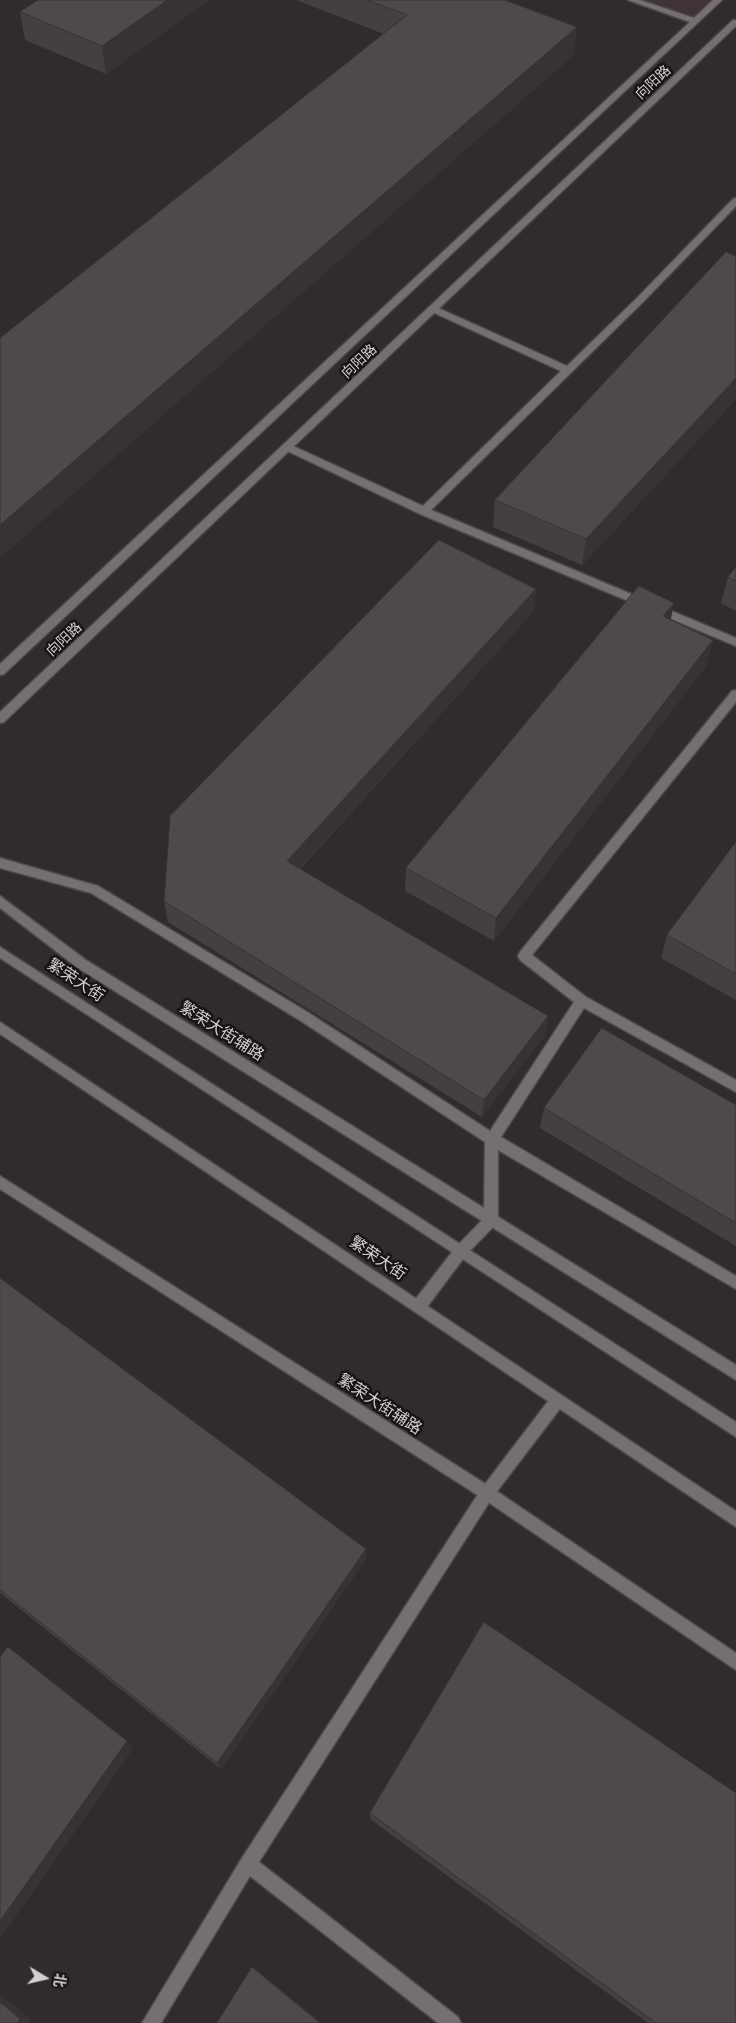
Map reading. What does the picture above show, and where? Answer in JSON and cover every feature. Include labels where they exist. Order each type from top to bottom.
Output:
[{"type":"main road","points":[[632,0],[695,22]]},
{"type":"main road","name":"向阳路","points":[[0,671],[718,0]]},
{"type":"main road","name":"向阳路","points":[[0,719],[736,22]]},
{"type":"main road","points":[[725,33],[736,37]]},
{"type":"main road","points":[[424,511],[641,299],[736,201]]},
{"type":"main road","points":[[433,309],[567,370]]},
{"type":"main road","points":[[287,447],[424,511],[736,642]]},
{"type":"main road","points":[[736,694],[524,956],[582,1001],[736,1086]]},
{"type":"main road","points":[[0,863],[94,889],[305,1017],[492,1140],[736,1283]]},
{"type":"main road","name":"繁荣大街辅路","points":[[0,901],[82,964],[736,1373]]},
{"type":"main road","name":"繁荣大街","points":[[0,952],[736,1430]]},
{"type":"main road","points":[[419,1306],[461,1251],[492,1220],[492,1140],[582,1001]]},
{"type":"main road","name":"繁荣大街","points":[[0,1027],[736,1520]]},
{"type":"main road","name":"繁荣大街辅路","points":[[0,1182],[487,1493],[736,1662]]},
{"type":"main road","points":[[151,2023],[248,1864],[487,1493],[557,1401]]},
{"type":"main road","points":[[248,1864],[452,2023]]},
{"type":"shaded area","points":[[633,0],[718,0],[695,21]]},
{"type":"building","points":[[38,0],[167,0],[102,46],[20,12]]},
{"type":"building","points":[[367,0],[505,0],[577,27],[0,525],[0,338],[407,15]]},
{"type":"building","points":[[726,252],[736,256],[736,378],[586,539],[495,500]]},
{"type":"building","points":[[439,540],[536,589],[287,861],[548,1016],[484,1100],[164,901],[170,816]]},
{"type":"building","points":[[736,567],[736,581],[728,577]]},
{"type":"building","points":[[639,586],[674,603],[663,616],[713,640],[496,918],[406,868]]},
{"type":"building","points":[[736,842],[736,974],[667,935]]},
{"type":"building","points":[[602,1028],[736,1105],[736,1223],[544,1108]]},
{"type":"building","points":[[0,1278],[366,1549],[217,1763],[0,1590]]},
{"type":"building","points":[[484,1622],[736,1793],[736,2023],[656,2023],[370,1813]]},
{"type":"building","points":[[8,1647],[127,1741],[0,1921],[0,1657]]},
{"type":"building","points":[[252,1967],[320,2023],[217,2023]]},
{"type":"building","points":[[0,2002],[20,2019],[18,2023],[0,2023]]}]
